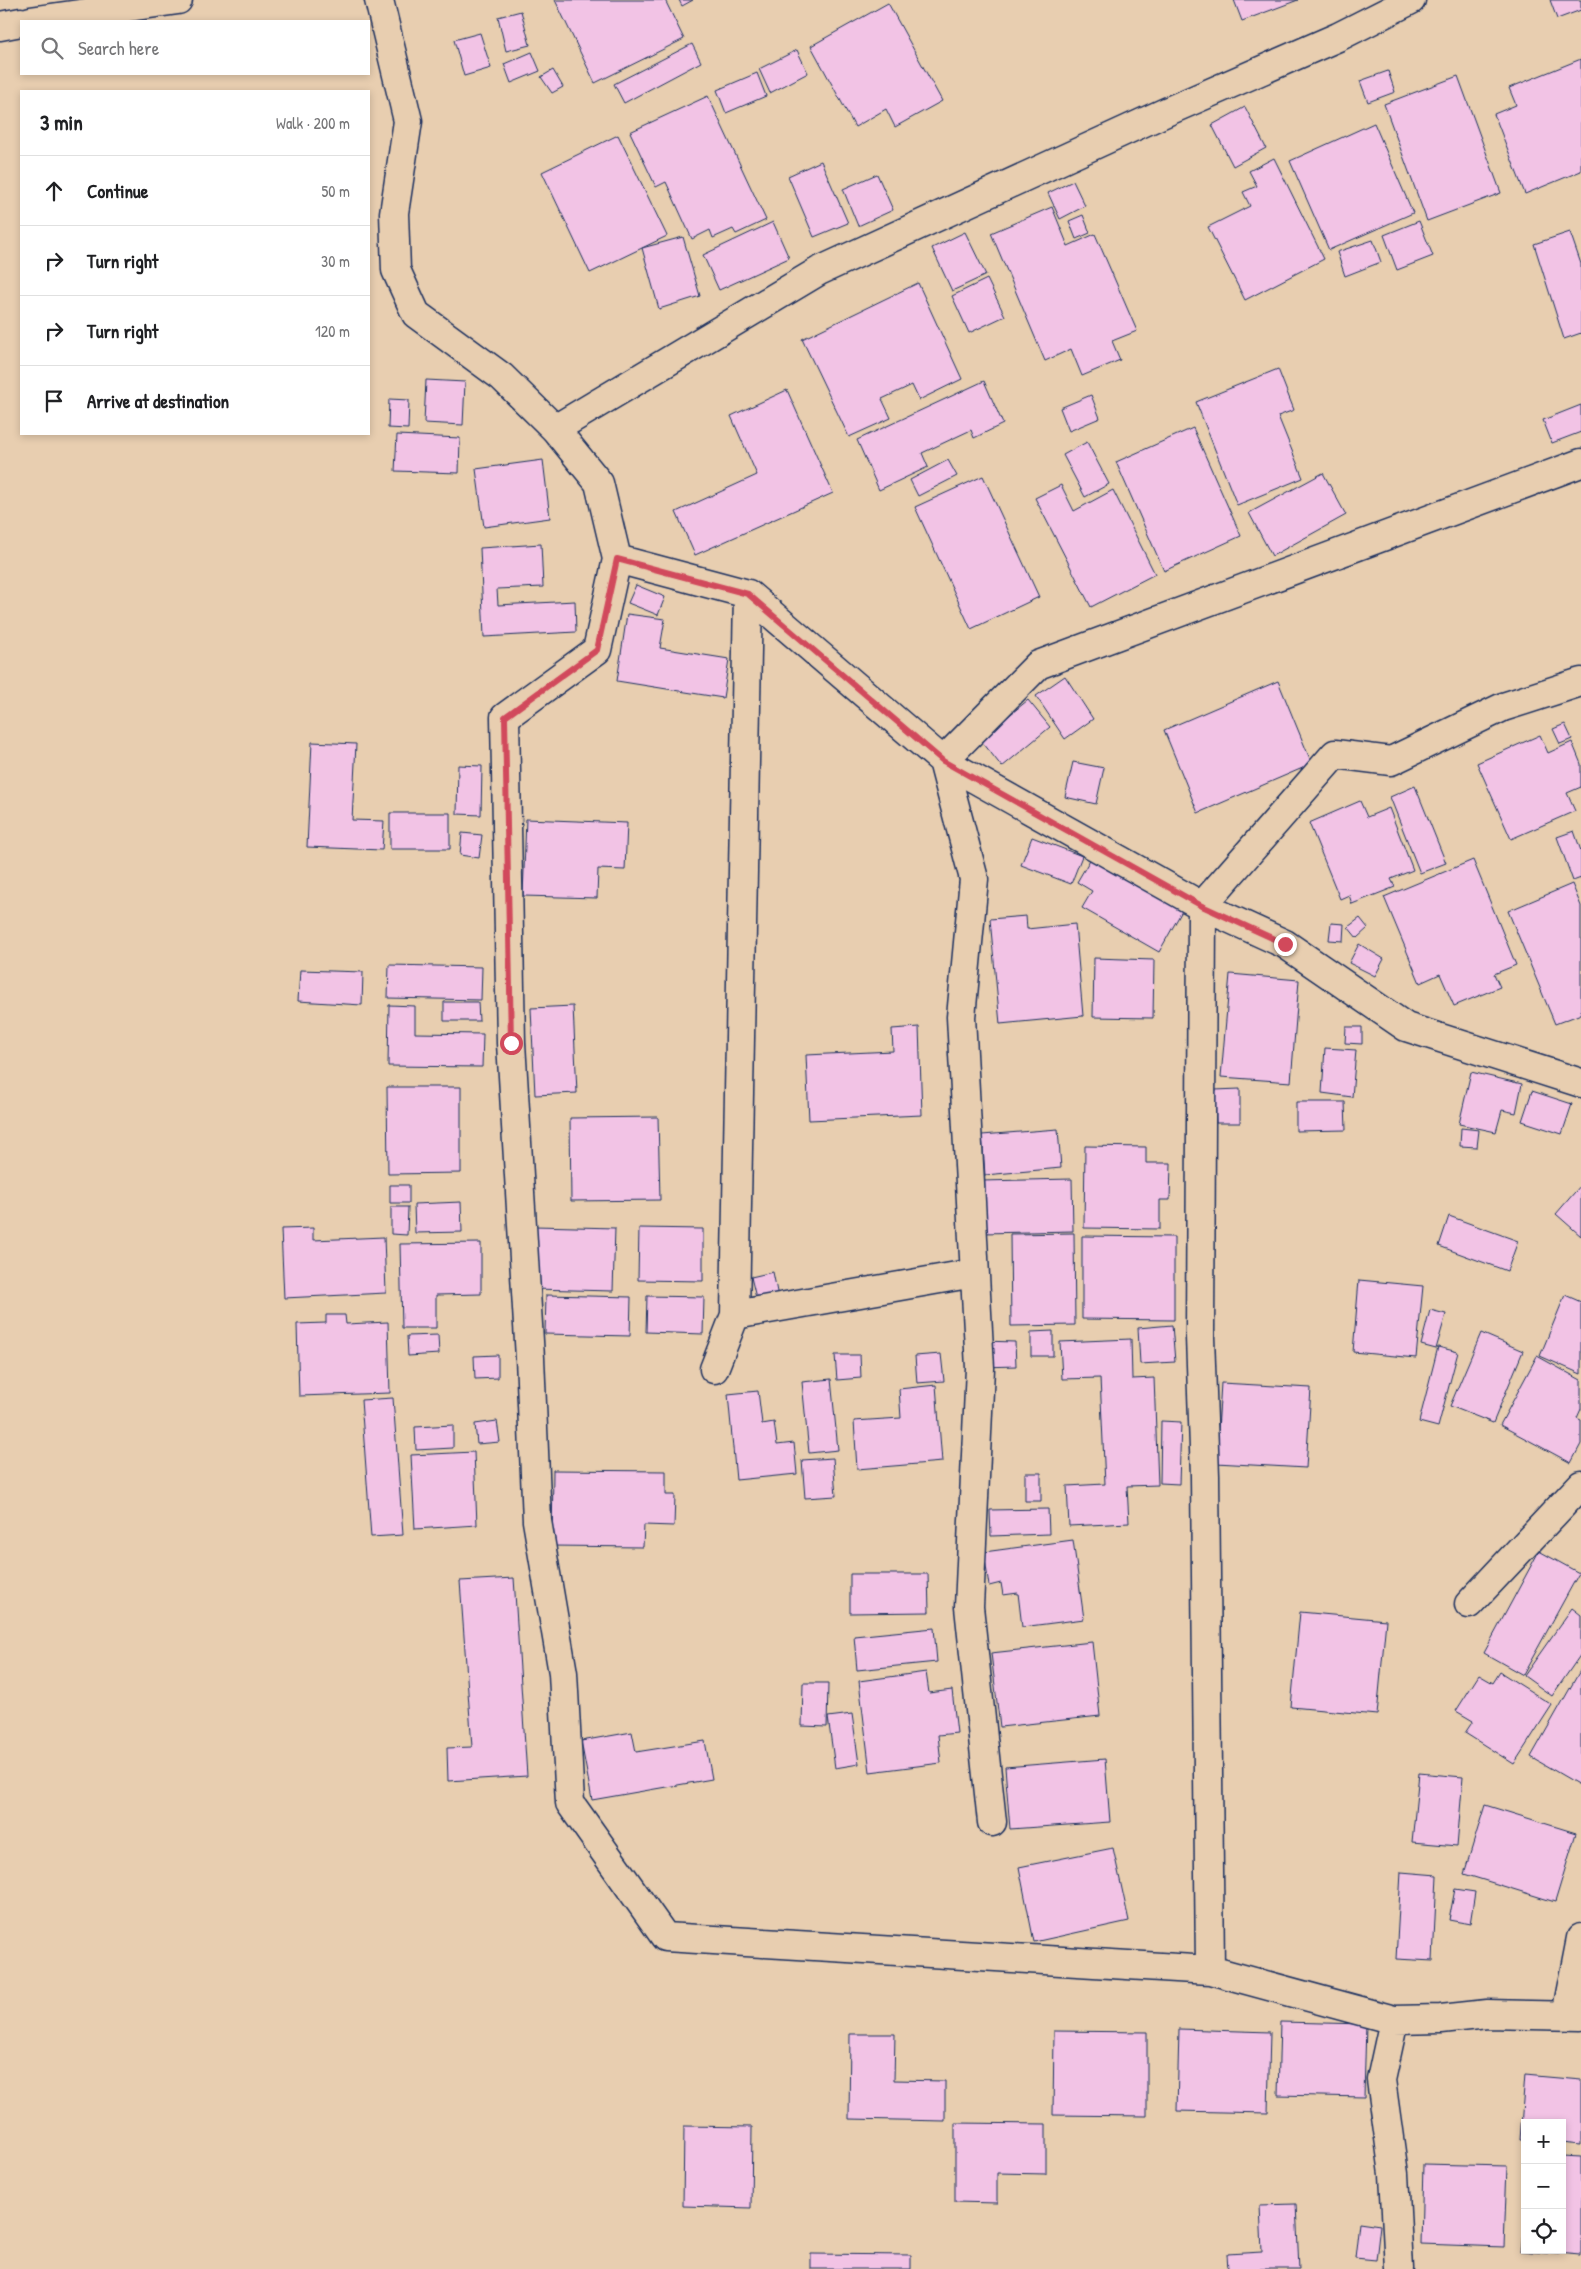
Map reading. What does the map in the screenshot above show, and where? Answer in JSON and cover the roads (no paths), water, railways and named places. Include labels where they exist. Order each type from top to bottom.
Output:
[{"type":"street","points":[[37,20],[178,0]]},
{"type":"street","points":[[378,0],[408,122],[394,213],[396,270],[416,314],[502,377],[555,429],[599,483],[617,559],[597,650],[505,717],[511,1043],[530,1358],[537,1521],[563,1673],[570,1803],[665,1938],[1210,1970],[1394,2020],[1441,2019],[1487,2014],[1573,2016],[1581,1938]]},
{"type":"street","points":[[555,429],[819,272],[1157,116],[1338,37],[1411,0]]},
{"type":"street","points":[[0,26],[20,22]]},
{"type":"street","points":[[943,761],[1038,665],[1581,462]]},
{"type":"street","points":[[617,559],[748,594],[943,761],[1202,906],[1285,944],[1406,1028],[1577,1079]]},
{"type":"street","points":[[714,1370],[735,1315],[748,594]]},
{"type":"street","points":[[1210,1970],[1205,1476],[1200,1337],[1202,906],[1335,754],[1391,761],[1503,707],[1581,682]]},
{"type":"street","points":[[943,761],[974,879],[961,1017],[980,1368],[969,1607],[992,1822]]},
{"type":"street","points":[[735,1315],[974,1274]]},
{"type":"street","points":[[1468,1604],[1581,1485]]},
{"type":"street","points":[[1394,2020],[1381,2080],[1394,2174],[1399,2269]]}]
